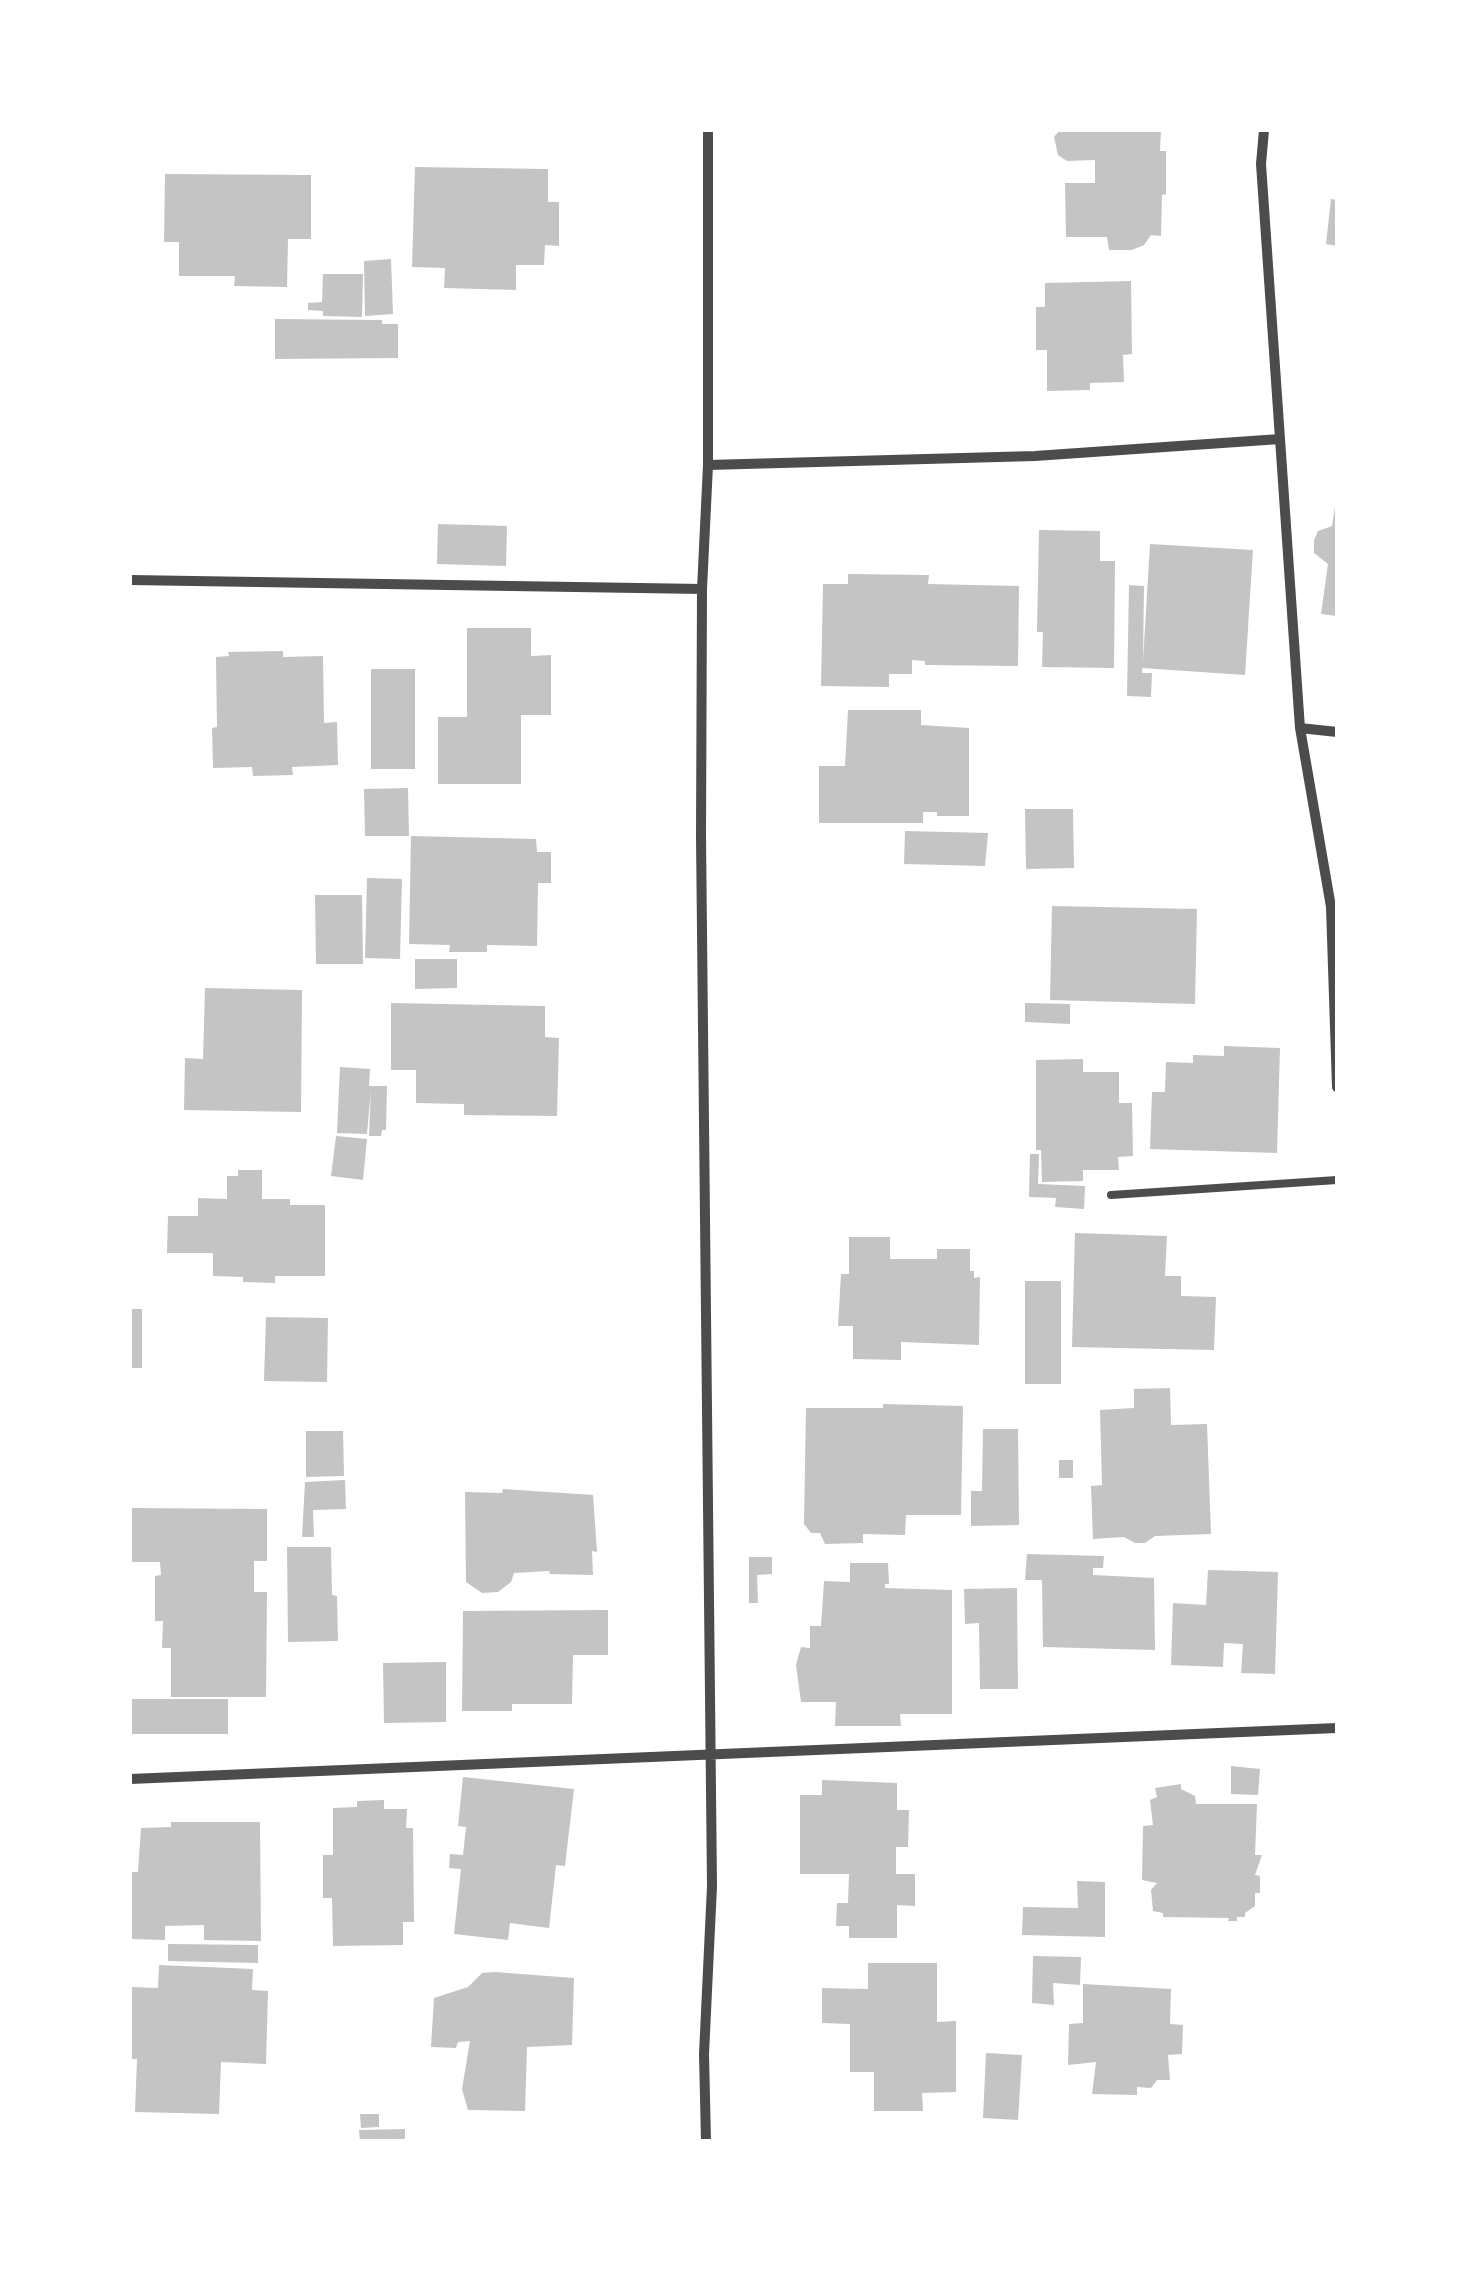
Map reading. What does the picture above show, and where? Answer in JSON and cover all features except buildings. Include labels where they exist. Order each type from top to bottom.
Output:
[{"type":"street","points":[[706,2141],[704,2054],[712,1886],[701,836],[702,589],[708,465],[708,130]]},
{"type":"street","points":[[1264,130],[1262,164],[1300,728],[1330,907],[1337,1087]]},
{"type":"street","points":[[708,465],[1035,456],[1280,439]]},
{"type":"street","points":[[130,580],[702,589]]},
{"type":"street","points":[[1300,728],[1337,732]]},
{"type":"street","points":[[130,1779],[1337,1728]]},
{"type":"lane","points":[[1111,1195],[1337,1180]]}]
